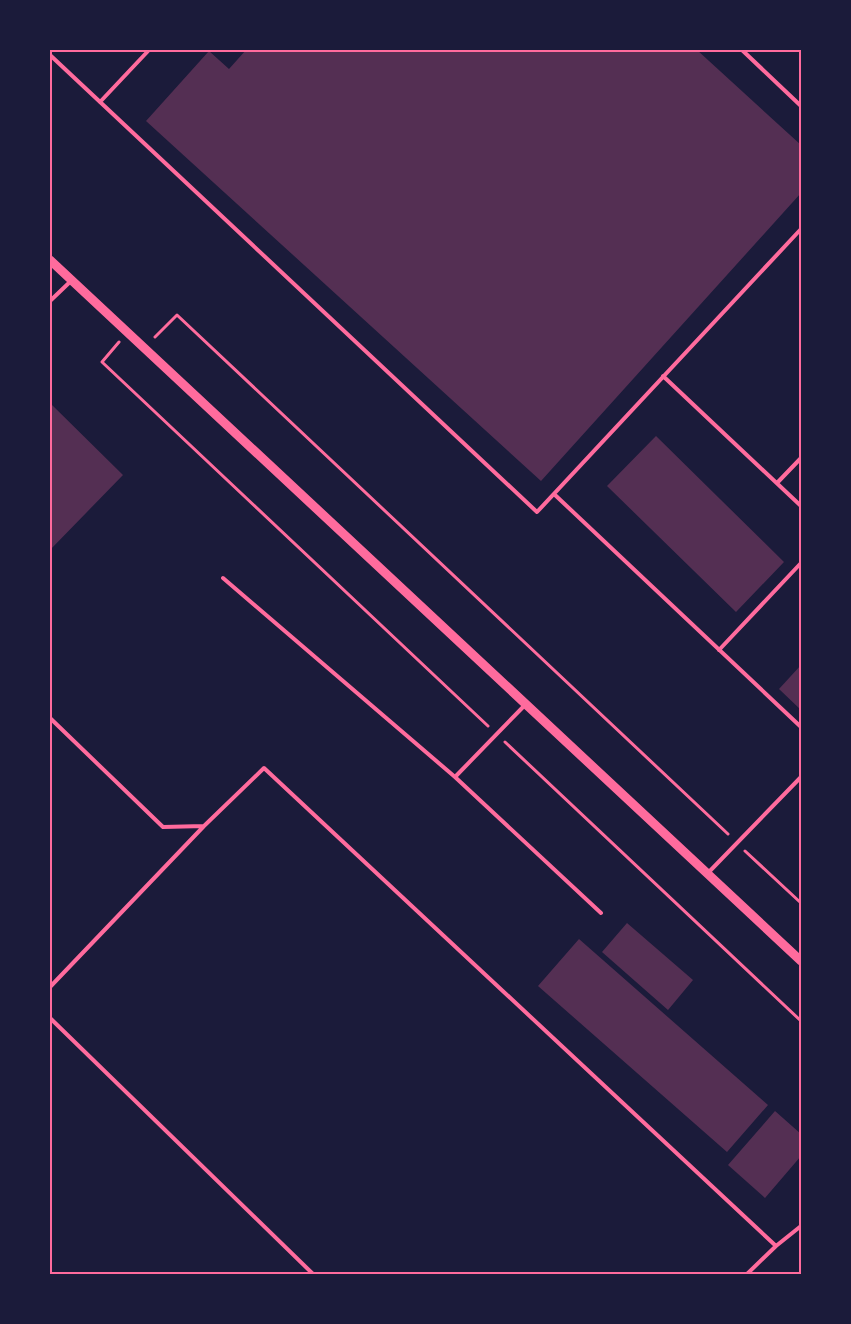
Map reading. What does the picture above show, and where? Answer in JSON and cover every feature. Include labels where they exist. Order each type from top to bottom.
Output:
[{"type":"street","points":[[50,260],[801,961]]},
{"type":"lane","points":[[100,102],[149,50]]},
{"type":"lane","points":[[742,50],[801,106]]},
{"type":"lane","points":[[50,55],[537,512],[801,229]]},
{"type":"lane","points":[[50,301],[72,280]]},
{"type":"lane","points":[[663,376],[801,506]]},
{"type":"lane","points":[[777,483],[801,458]]},
{"type":"lane","points":[[554,494],[801,727]]},
{"type":"lane","points":[[720,650],[801,563]]},
{"type":"lane","points":[[223,578],[455,778],[600,913]]},
{"type":"lane","points":[[455,778],[525,704]]},
{"type":"lane","points":[[50,718],[163,827],[204,826]]},
{"type":"lane","points":[[50,987],[204,826],[264,768],[776,1246]]},
{"type":"lane","points":[[708,874],[801,777]]},
{"type":"lane","points":[[50,1018],[313,1274]]},
{"type":"lane","points":[[747,1274],[776,1246],[801,1226]]},
{"type":"path","points":[[144,348],[177,315],[801,903]]},
{"type":"path","points":[[127,332],[102,362],[801,1021]]},
{"type":"building","points":[[246,50],[697,50],[801,145],[801,193],[541,481],[146,121],[209,51],[229,69]]},
{"type":"building","points":[[50,403],[123,475],[50,550]]},
{"type":"building","points":[[656,436],[784,562],[736,612],[607,486]]},
{"type":"building","points":[[801,665],[801,710],[779,689]]},
{"type":"building","points":[[627,923],[693,980],[668,1010],[602,952]]},
{"type":"building","points":[[579,939],[768,1105],[727,1152],[538,986]]},
{"type":"building","points":[[775,1111],[801,1134],[801,1156],[765,1198],[728,1165]]}]
